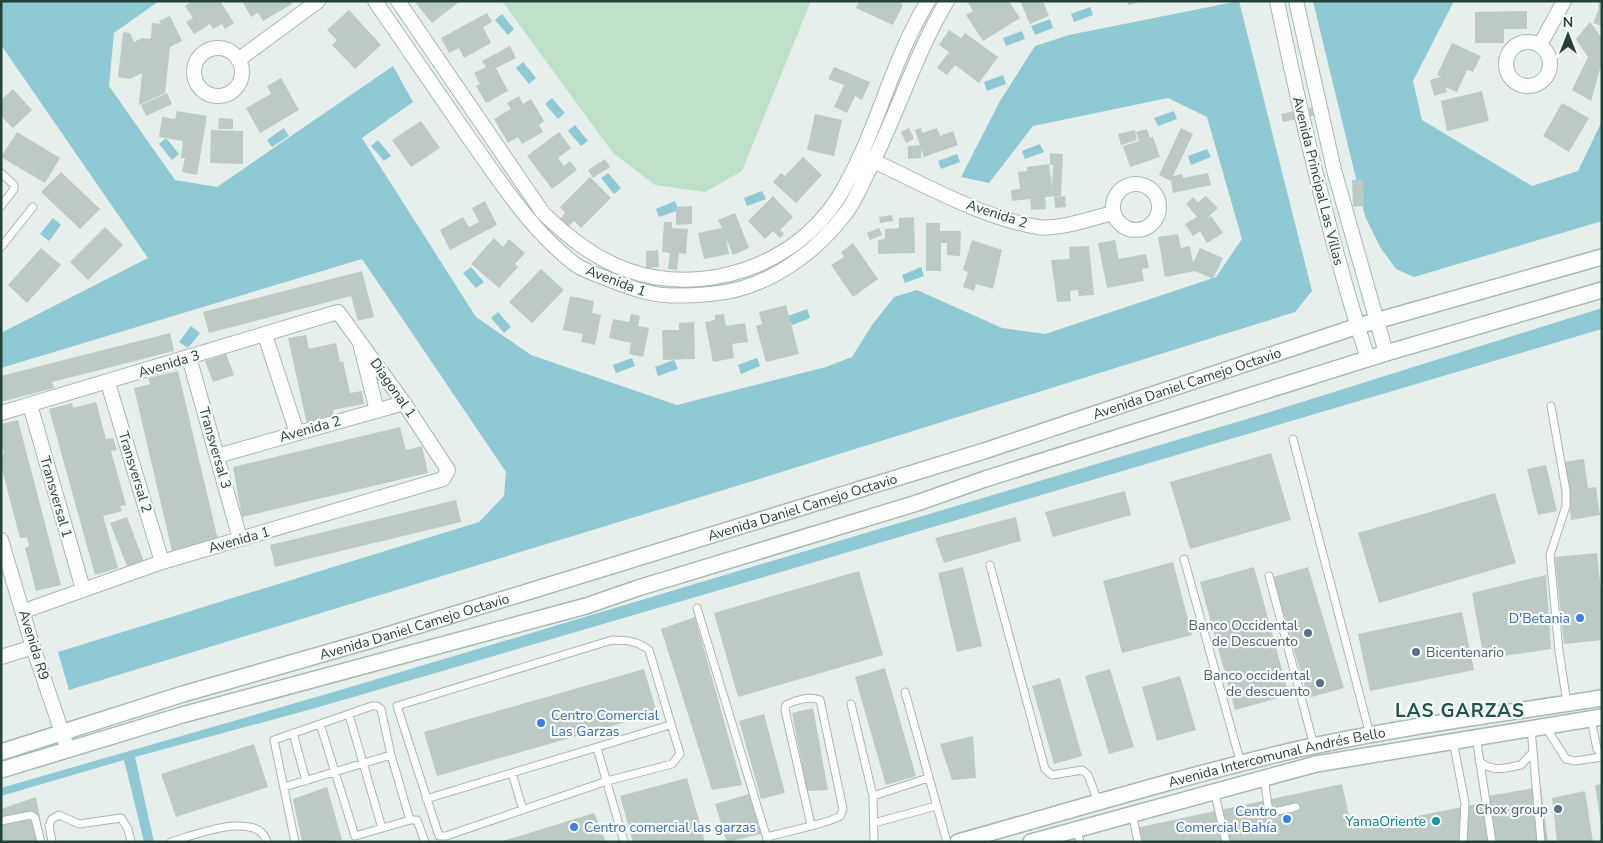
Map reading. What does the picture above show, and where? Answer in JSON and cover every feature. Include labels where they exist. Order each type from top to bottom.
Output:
[{"type":"main road","name":"Avenida Daniel Camejo Octavio","points":[[1,752],[975,454],[1377,320],[1602,257]]},
{"type":"main road","name":"Avenida Daniel Camejo Octavio","points":[[1,770],[182,715],[586,606],[1386,353],[1602,290]]},
{"type":"main road","name":"Avenida Intercomunal Andrés Bello","points":[[958,842],[1314,746],[1602,698]]},
{"type":"main road","name":"Avenida Intercomunal Andrés Bello","points":[[1032,842],[1073,836],[1132,813],[1264,776],[1316,764],[1476,736],[1596,718]]},
{"type":"street","points":[[238,60],[318,1]]},
{"type":"street","name":"Avenida 1","points":[[375,1],[491,169],[532,223],[553,244],[578,266],[646,294],[679,298],[726,293],[777,275],[815,247],[846,213],[874,161],[932,27],[947,1]]},
{"type":"street","name":"Avenida 1","points":[[398,1],[543,213],[569,237],[595,256],[627,270],[654,277],[685,280],[740,271],[775,258],[797,243],[838,198],[913,28],[928,1]]},
{"type":"street","name":"Avenida Principal Las Villas","points":[[1277,1],[1299,110],[1368,359]]},
{"type":"street","name":"Avenida Principal Las Villas","points":[[1296,1],[1334,170],[1386,353]]},
{"type":"street","points":[[1540,45],[1564,1]]},
{"type":"street","points":[[428,77],[443,67]]},
{"type":"street","name":"Avenida 2","points":[[859,154],[978,210],[1039,227],[1072,223],[1113,212]]},
{"type":"street","name":"Avenida 3","points":[[1,413],[108,383],[336,312]]},
{"type":"street","name":"Diagonal 1","points":[[336,312],[341,314],[447,467]]},
{"type":"street","points":[[264,335],[297,433]]},
{"type":"street","points":[[359,340],[378,411]]},
{"type":"street","name":"Transversal 3","points":[[188,357],[240,540]]},
{"type":"street","name":"Transversal 2","points":[[108,383],[162,562]]},
{"type":"street","name":"Avenida 2","points":[[217,456],[404,403]]},
{"type":"street","name":"Transversal 1","points":[[30,405],[83,589]]},
{"type":"street","name":"Avenida 1","points":[[24,611],[162,562],[443,479],[448,473],[447,467]]},
{"type":"street","name":"Avenida R9","points":[[1,540],[33,646],[68,750]]},
{"type":"street","points":[[1,657],[33,646]]},
{"type":"lane","points":[[1,173],[14,185],[14,189],[1,206]]},
{"type":"lane","points":[[1,247],[34,207]]},
{"type":"lane","points":[[1551,406],[1566,491],[1566,506],[1550,555],[1559,651],[1567,703]]},
{"type":"lane","points":[[1293,439],[1370,736]]},
{"type":"lane","points":[[1184,558],[1241,765]]},
{"type":"lane","points":[[990,565],[1045,769],[1052,775],[1082,770],[1088,775],[1098,803]]},
{"type":"lane","points":[[1269,576],[1314,746]]},
{"type":"lane","points":[[697,608],[767,839],[838,817],[843,809],[820,700],[815,698],[792,702],[786,705],[785,710],[811,825]]},
{"type":"lane","points":[[612,640],[628,640],[639,643],[649,650],[670,726],[680,754],[678,759],[672,764],[607,781],[442,836],[436,832],[397,706],[612,640]]},
{"type":"lane","points":[[905,692],[946,842]]},
{"type":"lane","points":[[851,704],[873,796],[874,842]]},
{"type":"lane","points":[[295,842],[274,742],[275,738],[377,706],[381,710],[391,755],[410,820]]},
{"type":"lane","points":[[349,715],[382,828]]},
{"type":"lane","points":[[1538,727],[1566,759],[1575,761],[1602,756],[1597,749],[1596,718]]},
{"type":"lane","points":[[320,724],[355,836],[410,820],[417,820],[425,842]]},
{"type":"lane","points":[[426,799],[670,726]]},
{"type":"lane","points":[[1538,727],[1532,752],[1541,842]]},
{"type":"lane","points":[[292,733],[306,781]]},
{"type":"lane","points":[[1476,736],[1492,842]]},
{"type":"lane","points":[[1453,740],[1465,803],[1462,842]]},
{"type":"lane","points":[[597,748],[624,842]]},
{"type":"lane","points":[[1479,761],[1493,769],[1521,766],[1532,752]]},
{"type":"lane","points":[[284,787],[391,755]]},
{"type":"lane","points":[[512,773],[523,810]]},
{"type":"lane","points":[[1264,776],[1269,813],[1296,808]]},
{"type":"lane","points":[[873,796],[928,778]]},
{"type":"lane","points":[[1214,790],[1226,842]]},
{"type":"lane","points":[[874,823],[936,806]]},
{"type":"lane","points":[[1132,813],[1138,842]]},
{"type":"lane","points":[[1,821],[31,815],[35,818],[40,842]]},
{"type":"lane","points":[[52,842],[48,825],[52,819],[60,816],[79,824],[121,818],[128,829],[131,842]]},
{"type":"lane","points":[[171,842],[234,825],[255,828],[265,835],[267,842]]},
{"type":"green space","points":[[502,1],[811,1],[742,171],[705,192],[655,185],[613,153]]},
{"type":"water","points":[[1,1],[159,1],[114,33],[109,86],[175,180],[217,187],[393,66],[413,102],[362,138],[476,317],[531,355],[677,405],[826,367],[852,357],[872,325],[894,297],[917,290],[1002,328],[1045,334],[1216,277],[1242,239],[1207,117],[1168,98],[1033,126],[989,183],[961,177],[1000,101],[1035,46],[1069,35],[1239,1],[1312,291],[1295,312],[730,488],[69,690],[58,652],[479,522],[504,496],[506,472],[362,259],[1,368],[1,333],[148,258],[1,45]]},
{"type":"water","points":[[1313,1],[1454,1],[1413,81],[1422,120],[1532,186],[1578,171],[1602,121],[1602,221],[1414,277],[1396,269],[1380,247],[1365,216]]},
{"type":"water","points":[[1090,7],[1093,15],[1074,22],[1071,14]]},
{"type":"water","points":[[502,14],[514,29],[508,35],[495,20]]},
{"type":"water","points":[[1050,19],[1053,28],[1035,35],[1031,26]]},
{"type":"water","points":[[1022,31],[1025,39],[1006,46],[1003,38]]},
{"type":"water","points":[[523,62],[536,78],[529,84],[516,68]]},
{"type":"water","points":[[1003,75],[1006,84],[987,91],[984,82]]},
{"type":"water","points":[[552,98],[565,113],[558,119],[545,104]]},
{"type":"water","points":[[1174,111],[1177,119],[1158,126],[1154,118]]},
{"type":"water","points":[[575,125],[588,141],[581,146],[568,131]]},
{"type":"water","points":[[284,128],[289,136],[272,147],[267,140]]},
{"type":"water","points":[[166,138],[179,154],[172,160],[159,144]]},
{"type":"water","points":[[378,140],[391,156],[384,161],[371,146]]},
{"type":"water","points":[[1040,144],[1044,152],[1025,159],[1022,151]]},
{"type":"water","points":[[1207,149],[1211,157],[1191,165],[1188,156]]},
{"type":"water","points":[[957,154],[960,162],[941,169],[938,161]]},
{"type":"water","points":[[608,173],[621,188],[614,194],[601,178]]},
{"type":"water","points":[[762,191],[766,199],[747,206],[744,198]]},
{"type":"water","points":[[675,201],[679,210],[659,217],[656,209]]},
{"type":"water","points":[[53,218],[61,225],[49,241],[40,234]]},
{"type":"water","points":[[471,267],[484,282],[476,288],[463,273]]},
{"type":"water","points":[[921,267],[924,276],[905,283],[902,275]]},
{"type":"water","points":[[1602,308],[1602,329],[319,707],[135,757],[154,842],[144,842],[124,760],[1,796],[1,788],[337,691],[1267,413]]},
{"type":"water","points":[[807,309],[810,318],[792,325],[788,316]]},
{"type":"water","points":[[498,312],[511,327],[504,333],[491,318]]},
{"type":"water","points":[[191,326],[200,333],[188,348],[179,342]]},
{"type":"water","points":[[632,358],[635,366],[616,373],[613,365]]},
{"type":"water","points":[[757,358],[760,366],[741,374],[738,365]]},
{"type":"water","points":[[674,360],[678,369],[658,376],[655,367]]},
{"type":"building","points":[[192,1],[220,1],[234,23],[225,29],[222,24],[213,29],[210,24],[194,34],[186,22],[193,18],[185,6]]},
{"type":"building","points":[[242,1],[290,1],[292,4],[263,21],[258,13],[251,17]]},
{"type":"building","points":[[414,1],[460,1],[432,23]]},
{"type":"building","points":[[859,1],[902,1],[901,4],[903,5],[893,25],[856,8]]},
{"type":"building","points":[[970,1],[1009,1],[1020,18],[983,41],[966,15],[973,11],[968,3]]},
{"type":"building","points":[[1020,1],[1043,1],[1049,16],[1030,24]]},
{"type":"building","points":[[1127,1],[1137,1],[1137,3],[1128,5]]},
{"type":"building","points":[[1599,1],[1602,1],[1602,26],[1593,23],[1598,11]]},
{"type":"building","points":[[349,10],[381,45],[355,69],[332,45],[337,40],[327,30]]},
{"type":"building","points":[[1527,11],[1527,29],[1504,29],[1504,43],[1475,43],[1475,12]]},
{"type":"building","points":[[487,13],[492,22],[483,27],[491,43],[464,58],[459,48],[449,53],[441,38]]},
{"type":"building","points":[[170,16],[182,41],[170,47],[165,93],[139,105],[142,73],[130,79],[118,77],[123,32],[130,33],[134,42],[142,38],[151,38],[152,23],[161,24],[159,21]]},
{"type":"building","points":[[1590,22],[1602,38],[1602,62],[1591,101],[1572,90],[1588,57],[1576,39]]},
{"type":"building","points":[[949,30],[961,38],[965,33],[998,57],[979,83],[955,65],[947,75],[937,68],[949,52],[939,45]]},
{"type":"building","points":[[1452,43],[1481,56],[1473,72],[1467,70],[1457,92],[1445,87],[1447,92],[1434,96],[1430,80],[1441,77],[1437,75]]},
{"type":"building","points":[[510,46],[516,58],[496,68],[508,91],[486,103],[476,86],[480,84],[474,73],[486,67],[482,61]]},
{"type":"building","points":[[834,67],[870,82],[862,100],[855,96],[847,113],[834,107],[844,85],[828,79]]},
{"type":"building","points":[[281,78],[299,110],[260,133],[246,108],[271,94],[267,86]]},
{"type":"building","points":[[13,89],[32,110],[13,128],[1,116],[1,100]]},
{"type":"building","points":[[1482,91],[1489,121],[1447,131],[1441,101]]},
{"type":"building","points":[[167,93],[172,104],[146,116],[141,105]]},
{"type":"building","points":[[519,96],[523,104],[531,99],[544,121],[539,125],[543,132],[522,144],[518,137],[508,143],[494,119],[511,109],[507,103]]},
{"type":"building","points":[[1562,103],[1589,118],[1569,152],[1543,136]]},
{"type":"building","points":[[1314,107],[1316,115],[1283,122],[1281,114]]},
{"type":"building","points":[[177,111],[207,116],[197,175],[182,172],[185,158],[181,158],[183,141],[159,137],[162,117],[175,119]]},
{"type":"building","points":[[815,114],[842,120],[834,156],[807,150]]},
{"type":"building","points":[[219,118],[233,119],[233,129],[218,129]]},
{"type":"building","points":[[421,121],[440,148],[411,167],[392,140]]},
{"type":"building","points":[[909,128],[914,139],[906,143],[901,132]]},
{"type":"building","points":[[921,128],[922,133],[937,128],[940,136],[953,131],[958,145],[924,157],[921,149],[921,158],[908,159],[908,146],[920,145],[915,130]]},
{"type":"building","points":[[1181,128],[1193,134],[1173,176],[1182,174],[1183,178],[1208,173],[1211,185],[1173,193],[1171,181],[1159,175]]},
{"type":"building","points":[[1147,129],[1150,138],[1153,137],[1160,157],[1130,167],[1123,146],[1139,141],[1136,132]]},
{"type":"building","points":[[211,130],[243,131],[243,164],[210,163]]},
{"type":"building","points":[[1135,130],[1137,140],[1121,145],[1118,134]]},
{"type":"building","points":[[17,132],[60,158],[45,183],[1,157]]},
{"type":"building","points":[[559,132],[571,148],[558,158],[564,166],[570,161],[577,170],[552,189],[527,156]]},
{"type":"building","points":[[1050,153],[1063,154],[1061,196],[1045,197],[1046,209],[1031,210],[1030,199],[1012,201],[1011,190],[1020,189],[1018,172],[1027,171],[1027,167],[1049,164],[1052,186],[1053,165],[1050,165]]},
{"type":"building","points":[[803,157],[822,175],[796,203],[773,182],[781,173],[785,176]]},
{"type":"building","points":[[605,159],[610,167],[593,178],[588,170]]},
{"type":"building","points":[[61,172],[100,209],[80,229],[41,192]]},
{"type":"building","points":[[590,177],[611,198],[581,228],[574,221],[567,228],[559,220],[565,213],[560,207]]},
{"type":"building","points":[[1352,180],[1363,180],[1364,206],[1353,207]]},
{"type":"building","points":[[773,196],[793,217],[780,230],[784,234],[780,238],[773,231],[765,239],[748,221]]},
{"type":"building","points":[[1065,196],[1066,207],[1055,208],[1054,197]]},
{"type":"building","points":[[1206,196],[1218,208],[1206,219],[1211,216],[1223,233],[1207,243],[1200,231],[1193,236],[1185,224],[1197,217],[1186,204],[1193,197],[1198,202]]},
{"type":"building","points":[[485,201],[497,225],[450,250],[440,230],[463,217],[469,227],[479,222],[472,208]]},
{"type":"building","points":[[692,206],[692,224],[676,225],[676,207]]},
{"type":"building","points":[[735,213],[749,248],[733,255],[726,238],[729,254],[704,259],[698,233],[722,228],[718,220]]},
{"type":"building","points":[[892,215],[893,221],[880,223],[879,217]]},
{"type":"building","points":[[914,217],[915,253],[878,254],[878,240],[885,239],[885,229],[899,228],[899,218]]},
{"type":"building","points":[[664,222],[672,222],[672,228],[688,229],[686,254],[679,253],[677,270],[668,269],[670,253],[662,252]]},
{"type":"building","points":[[926,223],[940,223],[940,231],[961,231],[960,256],[947,255],[947,243],[941,243],[941,271],[926,271]]},
{"type":"building","points":[[105,227],[123,245],[88,280],[70,262]]},
{"type":"building","points":[[879,228],[882,235],[870,240],[867,233]]},
{"type":"building","points":[[1178,234],[1181,248],[1190,246],[1193,263],[1200,248],[1223,258],[1213,279],[1195,271],[1165,277],[1158,237]]},
{"type":"building","points":[[494,238],[503,247],[509,239],[525,253],[515,264],[518,267],[499,288],[471,264]]},
{"type":"building","points":[[972,240],[1002,250],[993,289],[976,284],[974,291],[963,287],[968,272],[963,270]]},
{"type":"building","points":[[1115,240],[1119,259],[1146,254],[1149,268],[1142,269],[1144,281],[1107,288],[1098,243]]},
{"type":"building","points":[[853,243],[878,279],[853,297],[831,265],[844,257],[841,252]]},
{"type":"building","points":[[1089,246],[1094,295],[1079,296],[1078,290],[1070,291],[1071,301],[1057,302],[1051,260],[1070,259],[1069,247]]},
{"type":"building","points":[[41,248],[61,265],[27,303],[8,285]]},
{"type":"building","points":[[658,250],[659,267],[646,268],[646,251]]},
{"type":"building","points":[[541,269],[564,290],[532,323],[509,302]]},
{"type":"building","points":[[362,271],[374,317],[358,321],[351,296],[209,333],[203,312]]},
{"type":"building","points":[[570,296],[594,301],[592,313],[601,315],[595,345],[581,342],[583,334],[563,330]]},
{"type":"building","points":[[786,305],[799,354],[766,362],[756,326],[762,324],[759,312]]},
{"type":"building","points":[[631,314],[640,316],[638,326],[649,328],[643,357],[629,354],[631,343],[609,338],[613,319],[629,322]]},
{"type":"building","points":[[724,314],[726,326],[745,323],[748,342],[732,344],[734,358],[713,362],[705,322],[715,320],[715,315]]},
{"type":"building","points":[[694,322],[695,359],[663,360],[662,330],[679,330],[679,323]]},
{"type":"building","points":[[170,333],[174,351],[52,382],[54,388],[1,402],[1,376]]},
{"type":"building","points":[[306,335],[309,349],[336,343],[340,362],[343,361],[350,393],[362,391],[364,404],[333,410],[334,418],[307,424],[288,338]]},
{"type":"building","points":[[226,354],[234,375],[213,382],[205,361]]},
{"type":"building","points":[[178,371],[218,540],[172,551],[134,388],[150,384],[148,378]]},
{"type":"building","points":[[96,402],[106,439],[113,438],[117,450],[111,451],[126,505],[120,506],[122,511],[103,516],[118,568],[95,575],[49,409],[72,403],[73,408]]},
{"type":"building","points":[[18,420],[61,585],[36,591],[25,548],[29,546],[27,537],[20,538],[1,466],[1,455],[4,454],[1,444],[1,424]]},
{"type":"building","points":[[400,427],[406,450],[422,446],[428,473],[242,517],[233,467]]},
{"type":"building","points":[[1271,453],[1291,520],[1190,549],[1170,482]]},
{"type":"building","points":[[1584,459],[1588,488],[1596,487],[1600,515],[1571,520],[1563,462]]},
{"type":"building","points":[[1546,465],[1557,511],[1538,515],[1527,469]]},
{"type":"building","points":[[1125,491],[1131,515],[1053,537],[1045,512]]},
{"type":"building","points":[[1495,493],[1516,563],[1379,603],[1358,533]]},
{"type":"building","points":[[456,500],[461,522],[275,567],[270,545]]},
{"type":"building","points":[[127,517],[144,562],[128,569],[110,523]]},
{"type":"building","points":[[1016,517],[1021,541],[944,563],[935,538]]},
{"type":"building","points":[[1597,553],[1602,600],[1602,640],[1564,644],[1555,557]]},
{"type":"building","points":[[1173,562],[1192,635],[1122,653],[1103,581]]},
{"type":"building","points":[[963,567],[982,646],[957,652],[938,573]]},
{"type":"building","points":[[1254,567],[1289,695],[1235,710],[1200,582]]},
{"type":"building","name":"Banco Occidental de Descuento","points":[[1308,567],[1344,688],[1308,698],[1273,577]]},
{"type":"building","points":[[859,571],[883,655],[738,697],[714,613]]},
{"type":"building","points":[[1546,575],[1551,649],[1484,659],[1472,593]]},
{"type":"building","name":"Bicentenario","points":[[1462,612],[1474,670],[1370,691],[1358,634]]},
{"type":"building","points":[[695,617],[742,785],[712,790],[661,629]]},
{"type":"building","points":[[885,668],[916,776],[886,785],[855,677]]},
{"type":"building","name":"Centro Comercial Las Garzas","points":[[644,669],[657,713],[437,776],[424,732]]},
{"type":"building","points":[[1110,669],[1134,747],[1109,754],[1085,676]]},
{"type":"building","points":[[1180,676],[1196,730],[1157,741],[1142,687]]},
{"type":"building","points":[[1060,678],[1082,756],[1054,764],[1032,686]]},
{"type":"building","points":[[813,708],[828,790],[807,791],[792,713]]},
{"type":"building","points":[[764,714],[785,793],[761,799],[739,721]]},
{"type":"building","points":[[973,736],[976,778],[952,780],[940,744]]},
{"type":"building","points":[[254,744],[268,787],[176,817],[161,774]]},
{"type":"building","name":"Centro Comercial Las Garzas","points":[[687,778],[705,842],[633,842],[620,796]]},
{"type":"building","points":[[1342,784],[1352,829],[1482,803],[1481,797],[1541,787],[1548,842],[1134,842],[1131,829]]},
{"type":"building","points":[[1602,784],[1602,823],[1601,824],[1595,785]]},
{"type":"building","points":[[327,787],[342,840],[302,842],[293,799]]},
{"type":"building","points":[[1585,791],[1593,842],[1557,842],[1552,798]]},
{"type":"building","points":[[749,794],[761,834],[727,842],[715,804]]},
{"type":"building","points":[[36,797],[45,842],[1,842],[1,809]]},
{"type":"building","name":"Centro comercial las garzas","points":[[594,813],[606,842],[503,842],[503,841]]},
{"type":"place","name":"D'Betania","points":[[1580,618]]},
{"type":"place","name":"Banco Occidental de Descuento","points":[[1308,633]]},
{"type":"place","name":"Bicentenario","points":[[1416,652]]},
{"type":"place","name":"Banco occidental de descuento","points":[[1320,683]]},
{"type":"place","name":"Centro Comercial Las Garzas","points":[[541,723]]},
{"type":"place","name":"Chox group","points":[[1558,809]]},
{"type":"place","name":"Centro Comercial Bahía","points":[[1287,819]]},
{"type":"place","name":"YamaOriente","points":[[1436,821]]},
{"type":"place","name":"Centro comercial las garzas","points":[[574,827]]},
{"type":"district","name":"LAS GARZAS","points":[[1460,711]]}]
